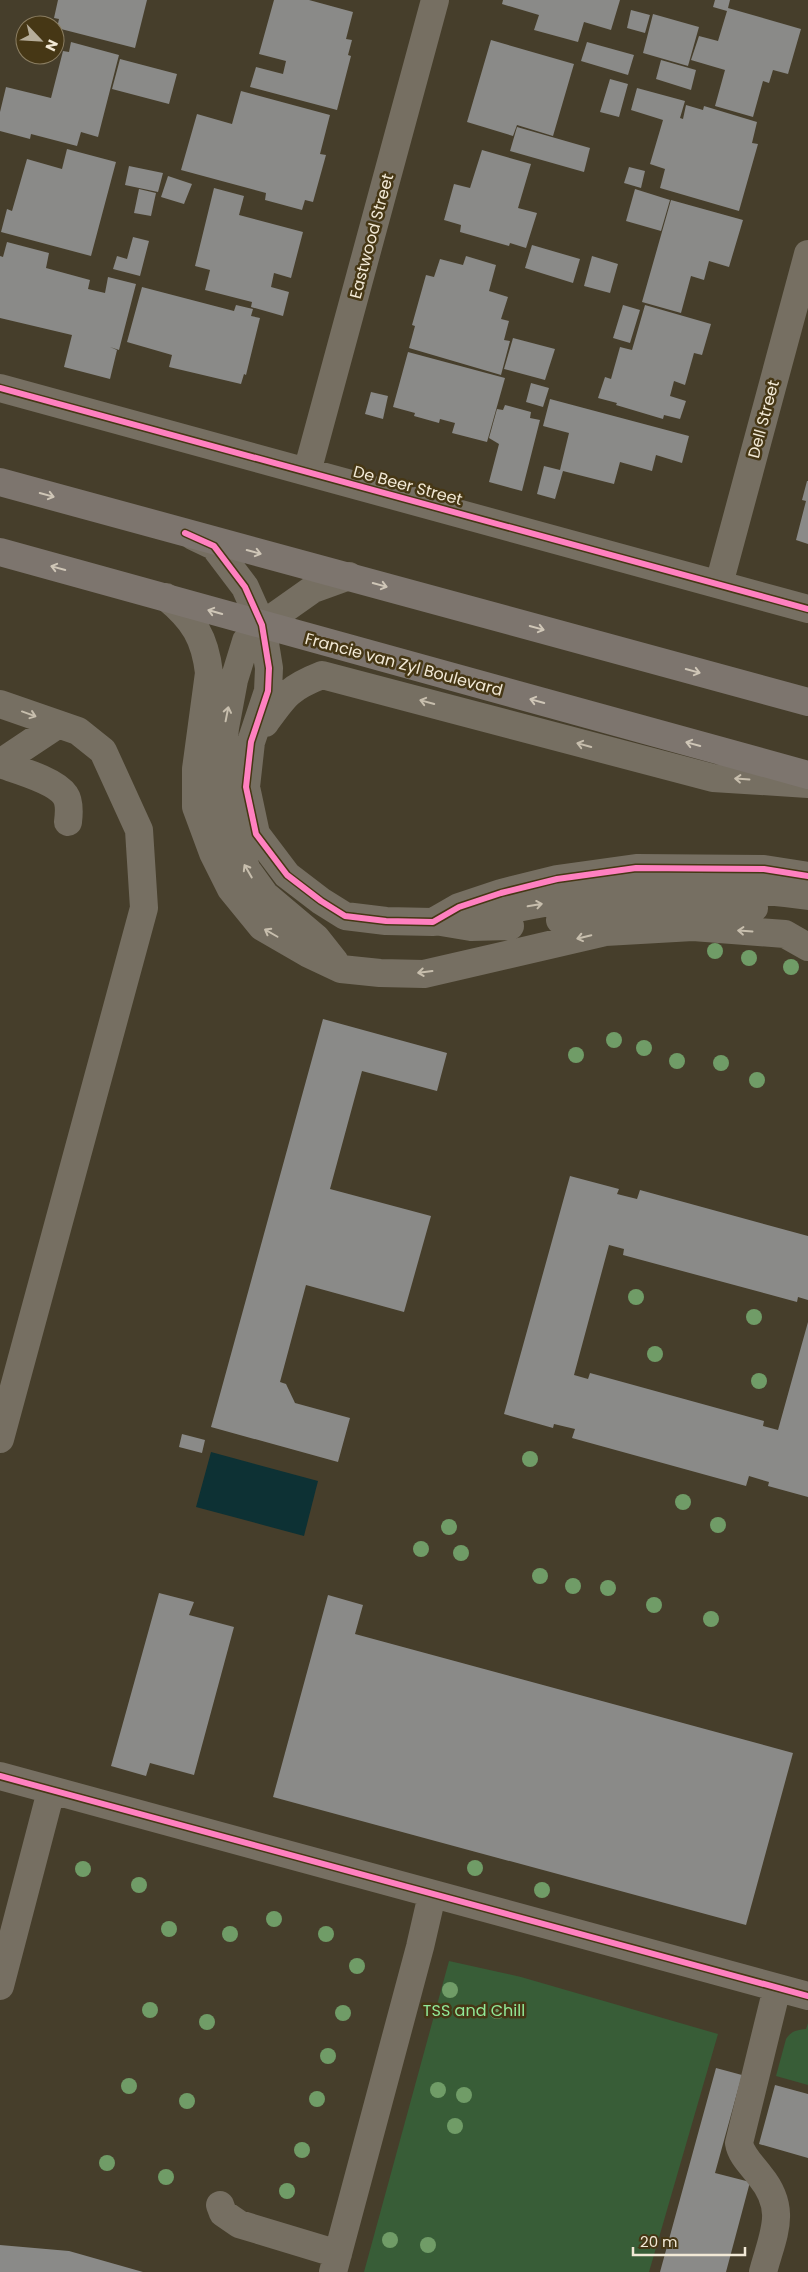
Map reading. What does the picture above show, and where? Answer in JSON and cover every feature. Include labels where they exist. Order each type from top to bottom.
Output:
[{"type":"main road","points":[[0,482],[808,702]]},
{"type":"main road","name":"Francie van Zyl Boulevard","points":[[0,552],[808,775]]},
{"type":"street","name":"Eastwood Street","points":[[307,472],[435,0]]},
{"type":"street","name":"Dell Street","points":[[718,584],[808,254]]},
{"type":"street","name":"De Beer Street","points":[[0,388],[808,609]]},
{"type":"street","points":[[185,533],[214,546],[245,587],[262,625],[269,668],[268,691],[251,742],[246,787],[256,834],[287,875],[321,901],[345,916],[386,920],[435,921],[471,927],[526,926],[642,907],[688,905],[757,908],[808,915]]},
{"type":"street","points":[[341,968],[316,938],[265,896],[247,870],[222,810],[220,777],[225,728],[234,680],[246,641],[262,625],[313,589],[349,576]]},
{"type":"street","points":[[166,597],[183,611],[204,643],[207,659],[209,673],[196,770],[196,807],[213,853],[231,888],[262,927],[307,953],[341,968],[380,973],[424,974],[605,932],[693,927],[800,939]]},
{"type":"street","points":[[251,742],[285,696],[300,684],[322,675],[713,778],[808,784]]},
{"type":"street","points":[[0,704],[78,731],[103,751],[139,830],[144,908],[0,1439]]},
{"type":"street","points":[[0,764],[57,725]]},
{"type":"street","points":[[0,764],[52,784],[65,795],[69,808],[68,822]]},
{"type":"street","points":[[435,921],[460,907],[557,879],[636,868],[764,869],[808,876]]},
{"type":"street","points":[[435,921],[610,892],[708,886],[765,890],[808,896]]},
{"type":"street","points":[[0,1776],[808,1996]]},
{"type":"street","points":[[0,1986],[51,1791]]},
{"type":"street","points":[[220,2205],[223,2213],[239,2224],[335,2263],[420,1947],[432,1895]]},
{"type":"street","points":[[762,2272],[774,2229],[777,2207],[770,2190],[746,2158],[739,2143],[777,1988]]},
{"type":"green space","name":"TSS and Chill","points":[[449,1961],[521,1977],[718,2034],[649,2272],[364,2272]]},
{"type":"green space","points":[[808,2023],[808,2085],[776,2076],[786,2039],[794,2031],[806,2029]]},
{"type":"water","points":[[211,1452],[318,1481],[304,1536],[196,1507]]},
{"type":"building","points":[[58,0],[147,0],[135,48],[65,30],[65,15],[55,15]]},
{"type":"building","points":[[274,0],[309,0],[353,12],[346,39],[352,40],[348,55],[351,56],[337,110],[250,87],[256,67],[283,74],[286,61],[259,54]]},
{"type":"building","points":[[503,0],[620,0],[611,30],[584,22],[578,42],[534,30],[539,15],[502,4]]},
{"type":"building","points":[[715,0],[730,0],[728,8],[801,29],[788,74],[773,70],[769,83],[763,81],[753,117],[715,106],[725,70],[691,60],[699,36],[718,41],[727,11],[713,7]]},
{"type":"building","points":[[631,10],[650,15],[645,33],[627,28]]},
{"type":"building","points":[[653,14],[699,27],[688,66],[643,53]]},
{"type":"building","points":[[491,40],[574,64],[553,136],[517,125],[513,136],[467,122]]},
{"type":"building","points":[[71,42],[119,55],[98,137],[81,132],[77,146],[31,134],[30,139],[0,131],[0,112],[6,87],[51,98],[59,65],[65,65],[65,51],[69,52]]},
{"type":"building","points":[[587,42],[634,55],[628,75],[581,61]]},
{"type":"building","points":[[120,59],[177,74],[169,104],[112,89]]},
{"type":"building","points":[[661,60],[696,70],[691,90],[656,79]]},
{"type":"building","points":[[610,79],[628,84],[619,117],[600,112]]},
{"type":"building","points":[[637,88],[685,101],[680,118],[683,119],[686,105],[703,110],[704,106],[757,122],[752,143],[758,144],[739,211],[660,188],[665,169],[650,164],[663,120],[631,110]]},
{"type":"building","points":[[241,91],[330,115],[320,154],[326,155],[313,202],[305,200],[302,210],[265,200],[266,193],[181,170],[197,114],[232,124]]},
{"type":"building","points":[[517,127],[590,148],[584,172],[510,151]]},
{"type":"building","points":[[67,149],[116,162],[91,256],[1,232],[7,209],[12,211],[27,159],[62,169]]},
{"type":"building","points":[[482,150],[531,164],[518,208],[537,213],[526,248],[510,243],[509,246],[460,232],[461,225],[444,220],[454,184],[470,188]]},
{"type":"building","points":[[129,166],[163,173],[158,192],[125,185]]},
{"type":"building","points":[[629,167],[645,171],[641,188],[624,183]]},
{"type":"building","points":[[168,176],[192,184],[184,204],[161,197]]},
{"type":"building","points":[[214,188],[244,196],[239,215],[303,232],[291,278],[274,273],[271,287],[289,292],[283,316],[251,307],[252,302],[205,290],[210,270],[195,266]]},
{"type":"building","points":[[139,189],[156,193],[151,216],[134,213]]},
{"type":"building","points":[[635,189],[670,200],[661,231],[626,221]]},
{"type":"building","points":[[671,200],[743,220],[729,267],[709,261],[704,280],[691,276],[681,313],[642,302]]},
{"type":"building","points":[[133,237],[149,241],[140,276],[113,269],[117,256],[127,259]]},
{"type":"building","points":[[7,242],[49,253],[46,268],[90,280],[88,289],[105,293],[108,277],[136,284],[119,350],[110,347],[117,350],[110,379],[64,367],[72,335],[0,318],[0,256],[3,257]]},
{"type":"building","points":[[532,245],[580,259],[573,283],[525,268]]},
{"type":"building","points":[[466,256],[496,265],[489,291],[508,297],[501,319],[509,321],[504,340],[510,341],[501,375],[409,348],[415,326],[412,325],[426,275],[434,277],[440,259],[463,265]]},
{"type":"building","points":[[592,256],[618,264],[610,293],[584,286]]},
{"type":"building","points":[[142,287],[234,311],[236,305],[253,309],[251,316],[260,318],[246,375],[244,374],[241,384],[169,367],[172,355],[127,342]]},
{"type":"building","points":[[623,305],[640,310],[630,343],[613,338]]},
{"type":"building","points":[[645,305],[711,324],[702,355],[694,353],[685,385],[674,381],[670,396],[686,401],[680,419],[664,415],[663,419],[598,398],[605,377],[611,379],[620,347],[632,350]]},
{"type":"building","points":[[513,338],[555,349],[545,380],[504,369]]},
{"type":"building","points":[[408,352],[505,378],[487,442],[452,433],[455,423],[440,419],[439,423],[414,416],[415,413],[393,407]]},
{"type":"building","points":[[531,383],[549,388],[543,407],[526,402]]},
{"type":"building","points":[[371,392],[388,396],[383,419],[365,414]]},
{"type":"building","points":[[550,399],[689,436],[682,463],[656,455],[652,471],[620,462],[614,484],[563,471],[555,499],[537,494],[544,466],[560,470],[569,433],[543,426]]},
{"type":"building","points":[[505,405],[531,412],[530,418],[540,420],[522,491],[489,482],[499,444],[489,438],[497,409],[503,410]]},
{"type":"building","points":[[807,481],[808,544],[796,540],[806,501],[802,500]]},
{"type":"building","points":[[323,1019],[447,1053],[437,1091],[362,1071],[330,1189],[431,1216],[404,1312],[306,1285],[280,1382],[286,1384],[295,1403],[350,1418],[338,1462],[211,1427]]},
{"type":"building","points":[[570,1176],[619,1189],[617,1194],[637,1199],[640,1190],[808,1236],[808,1300],[798,1297],[797,1302],[623,1255],[624,1249],[609,1245],[574,1375],[588,1379],[590,1373],[764,1421],[763,1426],[778,1430],[808,1322],[808,1497],[768,1486],[769,1482],[749,1476],[746,1486],[572,1438],[575,1429],[554,1424],[553,1428],[504,1414]]},
{"type":"building","points":[[182,1434],[205,1440],[202,1453],[179,1447]]},
{"type":"building","points":[[159,1593],[194,1602],[189,1615],[234,1627],[194,1775],[150,1763],[146,1776],[111,1766]]},
{"type":"building","points":[[328,1595],[363,1605],[355,1634],[793,1753],[746,1925],[273,1797]]},
{"type":"building","points":[[716,2068],[742,2075],[715,2173],[750,2182],[726,2272],[660,2272]]},
{"type":"building","points":[[775,2085],[808,2094],[808,2158],[759,2144]]},
{"type":"building","points":[[0,2245],[69,2251],[143,2272],[0,2272]]},
{"type":"cycle path","points":[[0,388],[808,609]]},
{"type":"cycle path","points":[[185,533],[214,546],[245,587],[262,625],[269,668],[268,691],[251,742],[246,787],[256,834],[287,875],[321,901],[345,916],[386,921],[433,922],[459,907],[501,893],[557,879],[636,868],[764,869],[808,876]]},
{"type":"cycle path","points":[[0,1776],[808,1996]]}]
